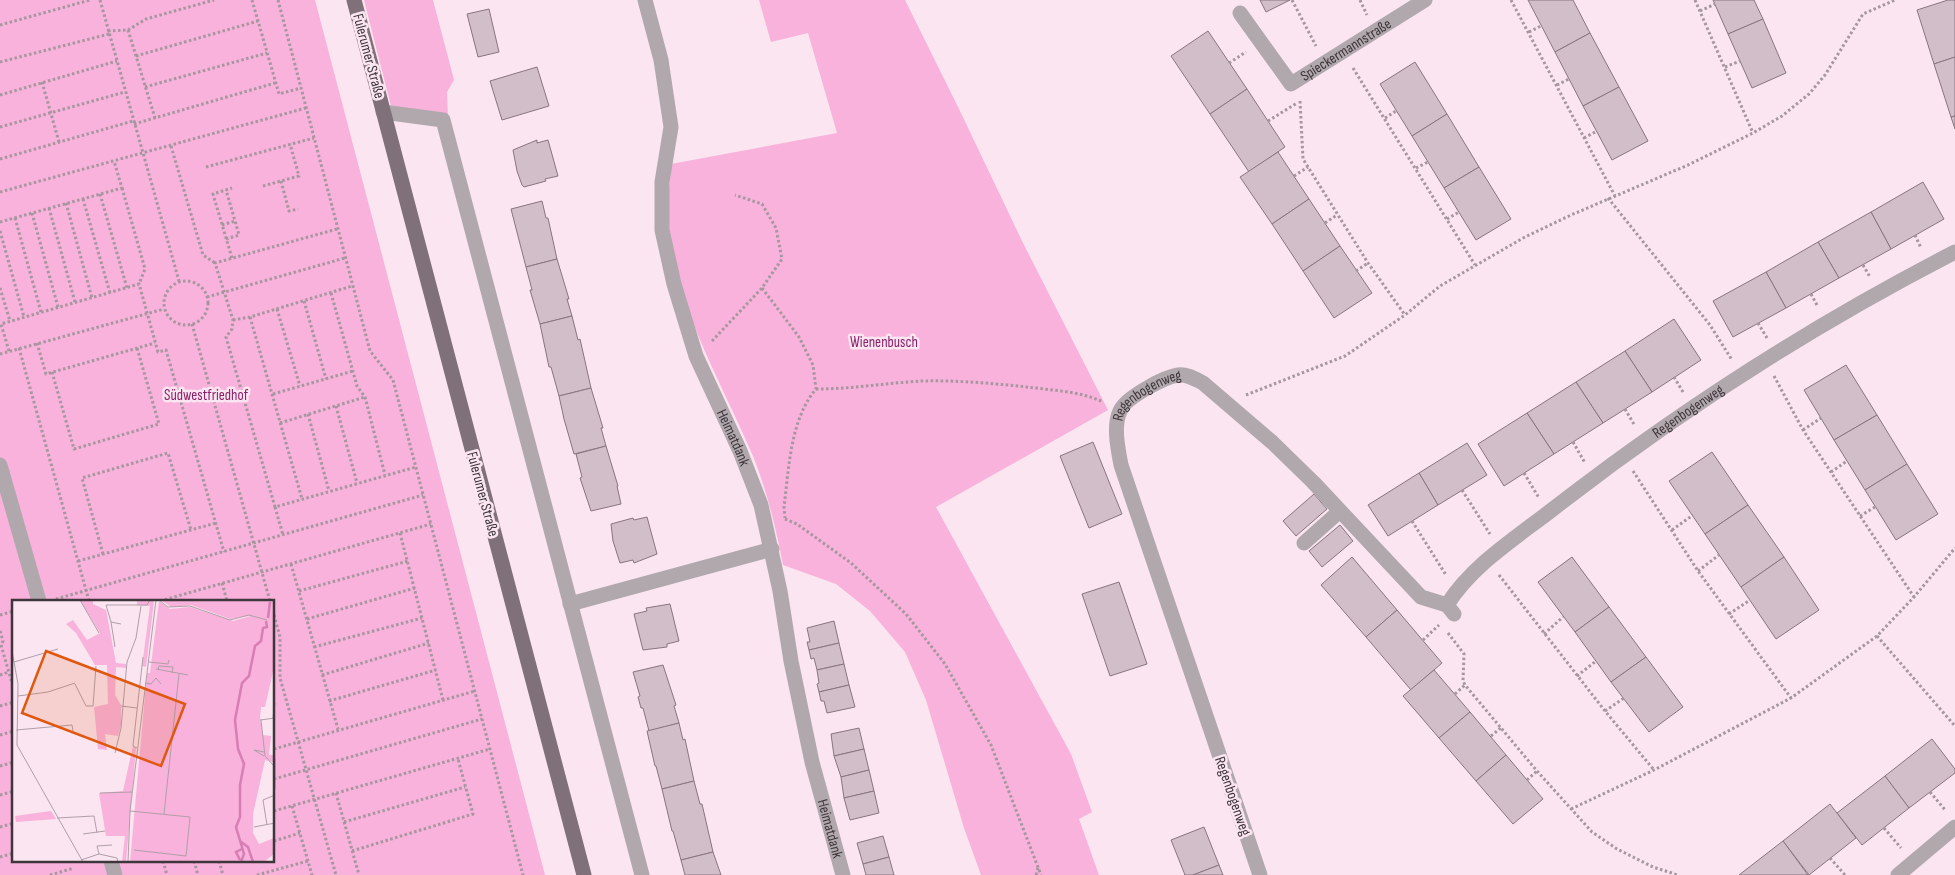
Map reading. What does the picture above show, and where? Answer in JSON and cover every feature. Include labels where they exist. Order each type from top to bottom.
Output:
[{"type":"main road","name":"Fulerumer Straße","points":[[354,0],[584,875]]},
{"type":"street","name":"Heimatdank","points":[[645,0],[661,60],[672,127],[662,182],[662,230],[674,284],[696,356],[744,460],[761,505],[772,549],[791,661],[810,753],[843,875]]},
{"type":"street","name":"Spieckermannstraße","points":[[1240,13],[1291,84],[1426,0]]},
{"type":"street","name":"Fulerumer Straße","points":[[383,112],[443,120],[642,875]]},
{"type":"street","name":"Regenbogenweg","points":[[1260,875],[1121,464],[1117,426],[1120,410],[1138,393],[1164,379],[1178,375],[1190,376],[1203,383],[1273,443],[1314,482],[1421,597],[1450,610],[1456,590],[1488,560],[1623,456],[1765,360],[1955,252]]},
{"type":"street","points":[[0,465],[39,600]]},
{"type":"street","points":[[1304,543],[1340,511]]},
{"type":"street","points":[[570,604],[772,549]]},
{"type":"street","points":[[1898,875],[1952,821]]},
{"type":"street","points":[[112,862],[115,875]]},
{"type":"path","points":[[0,25],[90,0]]},
{"type":"path","points":[[100,0],[179,281]]},
{"type":"path","points":[[0,62],[109,32],[128,30],[146,19],[214,0]]},
{"type":"path","points":[[252,0],[278,94],[301,88]]},
{"type":"path","points":[[278,0],[370,351],[393,380],[522,875]]},
{"type":"path","points":[[1292,0],[1325,63]]},
{"type":"path","points":[[1511,0],[1616,196]]},
{"type":"path","points":[[1695,0],[1753,133]]},
{"type":"path","points":[[1227,402],[1345,356],[1404,315],[1440,286],[1525,237],[1608,198],[1688,165],[1753,133],[1782,116],[1809,94],[1825,76],[1863,14],[1895,0]]},
{"type":"path","points":[[1700,11],[1715,4]]},
{"type":"path","points":[[136,56],[258,21]]},
{"type":"path","points":[[1529,32],[1541,26]]},
{"type":"path","points":[[128,30],[155,118]]},
{"type":"path","points":[[1342,51],[1475,265]]},
{"type":"path","points":[[145,87],[267,53]]},
{"type":"path","points":[[1725,67],[1740,60]]},
{"type":"path","points":[[0,95],[117,61]]},
{"type":"path","points":[[1557,84],[1569,79]]},
{"type":"path","points":[[42,82],[59,142]]},
{"type":"path","points":[[0,159],[134,122],[155,118],[275,83]]},
{"type":"path","points":[[1291,84],[1300,101],[1303,159],[1368,263],[1404,315]]},
{"type":"path","points":[[0,128],[125,92]]},
{"type":"path","points":[[1268,121],[1300,101]]},
{"type":"path","points":[[0,192],[306,108]]},
{"type":"path","points":[[1385,118],[1396,111]]},
{"type":"path","points":[[1584,138],[1597,131]]},
{"type":"path","points":[[206,168],[314,138]]},
{"type":"path","points":[[263,186],[299,176],[290,144]]},
{"type":"path","points":[[171,146],[203,255],[216,263],[233,320],[232,328],[226,337],[282,535]]},
{"type":"path","points":[[114,161],[145,269],[139,284],[155,343],[158,352],[166,350],[224,552]]},
{"type":"path","points":[[1416,168],[1428,162]]},
{"type":"path","points":[[1294,176],[1308,167]]},
{"type":"path","points":[[281,181],[289,211],[298,209]]},
{"type":"path","points":[[0,222],[122,188]]},
{"type":"path","points":[[232,188],[213,194],[232,258]]},
{"type":"path","points":[[226,190],[239,234],[226,239]]},
{"type":"path","points":[[100,194],[127,288]]},
{"type":"path","points":[[696,356],[726,328],[762,288],[782,259],[776,228],[762,204],[735,195]]},
{"type":"path","points":[[1608,198],[1710,325],[1742,375]]},
{"type":"path","points":[[83,199],[110,293]]},
{"type":"path","points":[[66,204],[92,298]]},
{"type":"path","points":[[49,208],[75,302]]},
{"type":"path","points":[[1447,219],[1459,212]]},
{"type":"path","points":[[32,213],[58,307]]},
{"type":"path","points":[[1325,223],[1337,215]]},
{"type":"path","points":[[15,218],[41,312]]},
{"type":"path","points":[[222,225],[235,221]]},
{"type":"path","points":[[216,263],[337,229]]},
{"type":"path","points":[[0,231],[24,317]]},
{"type":"path","points":[[207,297],[345,258]]},
{"type":"path","points":[[1356,270],[1368,263]]},
{"type":"path","points":[[186,280],[199,285],[207,297],[208,304],[203,317],[192,324],[178,324],[167,315],[164,309],[164,295],[173,284],[179,281],[186,280]]},
{"type":"path","points":[[9,351],[1,324],[139,284]]},
{"type":"path","points":[[233,320],[250,317],[352,286]]},
{"type":"path","points":[[0,288],[10,321]]},
{"type":"path","points":[[762,288],[799,338],[813,365],[816,389],[802,410],[795,432],[784,507],[785,519],[797,524],[851,563],[906,614],[945,664],[991,744],[1041,875]]},
{"type":"path","points":[[331,293],[357,386],[364,397],[385,475]]},
{"type":"path","points":[[304,301],[326,379]]},
{"type":"path","points":[[0,354],[164,309]]},
{"type":"path","points":[[277,309],[300,386]]},
{"type":"path","points":[[250,317],[302,499]]},
{"type":"path","points":[[192,324],[270,600]]},
{"type":"path","points":[[37,344],[46,374],[155,343]]},
{"type":"path","points":[[20,348],[89,600]]},
{"type":"path","points":[[52,372],[74,450],[159,424],[137,348]]},
{"type":"path","points":[[1765,360],[1803,430],[1914,597]]},
{"type":"path","points":[[273,394],[353,370]]},
{"type":"path","points":[[816,389],[845,389],[896,383],[953,381],[1084,394],[1120,410]]},
{"type":"path","points":[[280,423],[364,397]]},
{"type":"path","points":[[336,406],[357,483]]},
{"type":"path","points":[[308,414],[329,491]]},
{"type":"path","points":[[1803,430],[1821,418]]},
{"type":"path","points":[[103,554],[82,478],[168,453],[191,530]]},
{"type":"path","points":[[1623,456],[1698,570],[1791,698]]},
{"type":"path","points":[[1831,472],[1847,461]]},
{"type":"path","points":[[274,507],[416,467]]},
{"type":"path","points":[[1524,473],[1548,513]]},
{"type":"path","points":[[1462,490],[1491,536],[1503,549]]},
{"type":"path","points":[[52,600],[423,495]]},
{"type":"path","points":[[1860,516],[1875,506]]},
{"type":"path","points":[[1672,530],[1693,516]]},
{"type":"path","points":[[1412,521],[1456,590]]},
{"type":"path","points":[[78,561],[216,523]]},
{"type":"path","points":[[163,600],[431,524]]},
{"type":"path","points":[[400,533],[444,700]]},
{"type":"path","points":[[1571,809],[1654,770],[1791,698],[1877,636],[1914,597],[1955,548]]},
{"type":"path","points":[[1698,570],[1720,555]]},
{"type":"path","points":[[1488,560],[1577,676],[1654,770]]},
{"type":"path","points":[[299,591],[408,561]]},
{"type":"path","points":[[291,564],[338,729]]},
{"type":"path","points":[[222,583],[227,600]]},
{"type":"path","points":[[306,618],[415,588]]},
{"type":"path","points":[[1729,614],[1750,600]]},
{"type":"path","points":[[1544,634],[1563,617]]},
{"type":"path","points":[[314,647],[422,618]]},
{"type":"path","points":[[275,619],[280,637],[280,678],[336,875]]},
{"type":"path","points":[[1441,624],[1464,654],[1463,681],[1465,685],[1537,771],[1592,832],[1617,849],[1653,867],[1678,875]]},
{"type":"path","points":[[0,631],[3,641],[1,645],[12,683]]},
{"type":"path","points":[[1877,636],[1955,726]]},
{"type":"path","points":[[322,675],[429,643]]},
{"type":"path","points":[[1577,676],[1596,661]]},
{"type":"path","points":[[329,701],[436,670]]},
{"type":"path","points":[[0,675],[9,672]]},
{"type":"path","points":[[1455,694],[1465,685]]},
{"type":"path","points":[[275,748],[475,691]]},
{"type":"path","points":[[1605,711],[1624,698]]},
{"type":"path","points":[[275,779],[482,719]]},
{"type":"path","points":[[1491,736],[1502,727]]},
{"type":"path","points":[[275,811],[490,749]]},
{"type":"path","points":[[352,851],[473,814],[458,758]]},
{"type":"path","points":[[1527,780],[1537,771]]},
{"type":"path","points":[[344,822],[466,787]]},
{"type":"path","points":[[1930,792],[1952,821]]},
{"type":"path","points":[[336,793],[359,875]]},
{"type":"path","points":[[292,806],[312,875]]},
{"type":"path","points":[[0,827],[12,823]]},
{"type":"path","points":[[1884,828],[1913,862]]},
{"type":"path","points":[[275,841],[300,833]]},
{"type":"path","points":[[1830,858],[1845,875]]},
{"type":"path","points":[[257,875],[308,861]]},
{"type":"path","points":[[163,862],[167,875]]},
{"type":"path","points":[[194,862],[198,875]]},
{"type":"path","points":[[219,862],[223,875]]},
{"type":"path","points":[[1036,875],[1038,867]]},
{"type":"path","points":[[50,875],[74,868]]},
{"type":"green space","name":"Südwestfriedhof","points":[[0,0],[315,0],[545,875],[0,875]]},
{"type":"green space","points":[[364,0],[433,0],[454,80],[447,92],[448,118],[392,110]]},
{"type":"green space","name":"Wienenbusch","points":[[759,0],[905,0],[1022,241],[1108,410],[936,507],[1071,754],[1092,812],[1079,819],[1099,875],[981,875],[964,828],[926,700],[905,652],[870,611],[836,584],[783,565],[763,483],[741,428],[691,317],[673,259],[668,229],[671,164],[837,133],[808,33],[771,42]]},
{"type":"building","points":[[1260,0],[1290,0],[1266,12]]},
{"type":"building","points":[[1528,0],[1573,0],[1590,33],[1555,52]]},
{"type":"building","points":[[1713,0],[1754,0],[1763,19],[1728,34]]},
{"type":"building","points":[[1948,0],[1955,0],[1955,57],[1934,64],[1917,10]]},
{"type":"building","points":[[489,9],[499,52],[478,57],[467,14]]},
{"type":"building","points":[[1763,19],[1786,73],[1752,88],[1728,34]]},
{"type":"building","points":[[1208,31],[1247,89],[1210,114],[1171,56]]},
{"type":"building","points":[[1590,33],[1619,87],[1583,106],[1555,52]]},
{"type":"building","points":[[1955,57],[1955,116],[1951,117],[1934,64]]},
{"type":"building","points":[[1415,62],[1447,114],[1412,136],[1380,84]]},
{"type":"building","points":[[537,67],[549,106],[502,120],[490,81]]},
{"type":"building","points":[[1619,87],[1648,141],[1612,160],[1583,106]]},
{"type":"building","points":[[1247,89],[1285,147],[1249,172],[1210,114]]},
{"type":"building","points":[[1447,114],[1479,167],[1444,188],[1412,136]]},
{"type":"building","points":[[1955,116],[1955,129],[1951,117]]},
{"type":"building","points":[[537,140],[537,143],[548,140],[558,176],[524,187],[517,171],[513,150]]},
{"type":"building","points":[[1278,152],[1309,199],[1272,224],[1240,177]]},
{"type":"building","points":[[1479,167],[1511,219],[1476,240],[1444,188]]},
{"type":"building","points":[[1923,182],[1944,219],[1891,249],[1871,212]]},
{"type":"building","points":[[1309,199],[1340,246],[1303,271],[1272,224]]},
{"type":"building","points":[[542,201],[546,218],[548,218],[557,259],[526,267],[511,209]]},
{"type":"building","points":[[1871,212],[1891,249],[1839,278],[1818,242]]},
{"type":"building","points":[[1818,242],[1839,278],[1786,308],[1766,272]]},
{"type":"building","points":[[1340,246],[1372,293],[1334,318],[1303,271]]},
{"type":"building","points":[[557,259],[572,316],[540,324],[530,290],[532,290],[526,267]]},
{"type":"building","points":[[1766,272],[1786,308],[1733,337],[1713,301]]},
{"type":"building","points":[[572,316],[578,340],[580,339],[591,388],[559,396],[551,367],[549,367],[540,324]]},
{"type":"building","points":[[1674,319],[1701,360],[1652,392],[1625,351]]},
{"type":"building","points":[[1625,351],[1652,392],[1603,423],[1576,382]]},
{"type":"building","points":[[1846,365],[1877,415],[1834,440],[1804,390]]},
{"type":"building","points":[[1576,382],[1603,423],[1554,454],[1527,413]]},
{"type":"building","points":[[591,388],[603,428],[601,428],[606,446],[574,454],[559,396]]},
{"type":"building","points":[[1527,413],[1554,454],[1504,486],[1478,444]]},
{"type":"building","points":[[1877,415],[1907,464],[1865,490],[1834,440]]},
{"type":"building","points":[[1093,442],[1122,514],[1089,528],[1060,456]]},
{"type":"building","points":[[1467,443],[1487,475],[1438,505],[1419,473]]},
{"type":"building","points":[[606,446],[618,486],[621,504],[591,511],[580,478],[582,477],[576,454]]},
{"type":"building","points":[[1712,452],[1748,505],[1705,534],[1669,481]]},
{"type":"building","points":[[1907,464],[1938,514],[1896,540],[1865,490]]},
{"type":"building","points":[[1419,473],[1438,505],[1388,536],[1368,505]]},
{"type":"building","points":[[1314,494],[1327,509],[1296,536],[1283,521]]},
{"type":"building","points":[[1748,505],[1784,557],[1741,587],[1705,534]]},
{"type":"building","points":[[647,517],[657,554],[634,563],[633,560],[620,563],[613,541],[611,524],[633,518],[634,520]]},
{"type":"building","points":[[1340,525],[1353,541],[1322,567],[1309,551]]},
{"type":"building","points":[[1352,557],[1397,610],[1366,637],[1321,585]]},
{"type":"building","points":[[1572,557],[1609,607],[1575,632],[1538,582]]},
{"type":"building","points":[[1784,557],[1819,610],[1776,639],[1741,587]]},
{"type":"building","points":[[1119,582],[1147,664],[1110,676],[1082,594]]},
{"type":"building","points":[[670,604],[679,641],[667,644],[667,647],[643,650],[634,614],[647,611],[646,608]]},
{"type":"building","points":[[1609,607],[1646,657],[1611,682],[1575,632]]},
{"type":"building","points":[[1397,610],[1442,663],[1411,690],[1366,637]]},
{"type":"building","points":[[834,621],[839,643],[809,650],[807,642],[810,642],[807,628]]},
{"type":"building","points":[[839,643],[844,664],[817,670],[814,658],[811,659],[809,650]]},
{"type":"building","points":[[1646,657],[1683,707],[1649,732],[1611,682]]},
{"type":"building","points":[[844,664],[849,685],[819,692],[817,670]]},
{"type":"building","points":[[663,665],[676,705],[674,706],[679,723],[649,731],[638,697],[640,696],[633,672]]},
{"type":"building","points":[[1434,670],[1470,712],[1439,738],[1403,696]]},
{"type":"building","points":[[849,685],[855,707],[827,713],[819,692]]},
{"type":"building","points":[[1470,712],[1506,755],[1476,781],[1439,738]]},
{"type":"building","points":[[679,723],[683,740],[685,739],[694,781],[662,789],[647,731]]},
{"type":"building","points":[[859,728],[864,749],[834,756],[831,734]]},
{"type":"building","points":[[1932,739],[1955,769],[1955,773],[1909,808],[1885,776]]},
{"type":"building","points":[[864,749],[869,770],[841,777],[834,756]]},
{"type":"building","points":[[1506,755],[1543,799],[1513,824],[1476,781]]},
{"type":"building","points":[[869,770],[874,791],[844,798],[841,777]]},
{"type":"building","points":[[1885,776],[1909,808],[1862,845],[1837,813]]},
{"type":"building","points":[[694,781],[700,804],[702,804],[713,852],[681,860],[662,789]]},
{"type":"building","points":[[874,791],[879,813],[850,820],[844,798]]},
{"type":"building","points":[[1830,804],[1856,838],[1809,875],[1783,841]]},
{"type":"building","points":[[1204,827],[1219,865],[1193,875],[1185,875],[1171,840]]},
{"type":"building","points":[[883,836],[889,857],[863,864],[857,843]]},
{"type":"building","points":[[1783,841],[1808,875],[1739,875]]},
{"type":"building","points":[[713,852],[721,875],[685,875],[681,860]]},
{"type":"building","points":[[889,857],[894,875],[866,875],[863,864]]},
{"type":"building","points":[[1219,865],[1223,875],[1193,875]]}]
